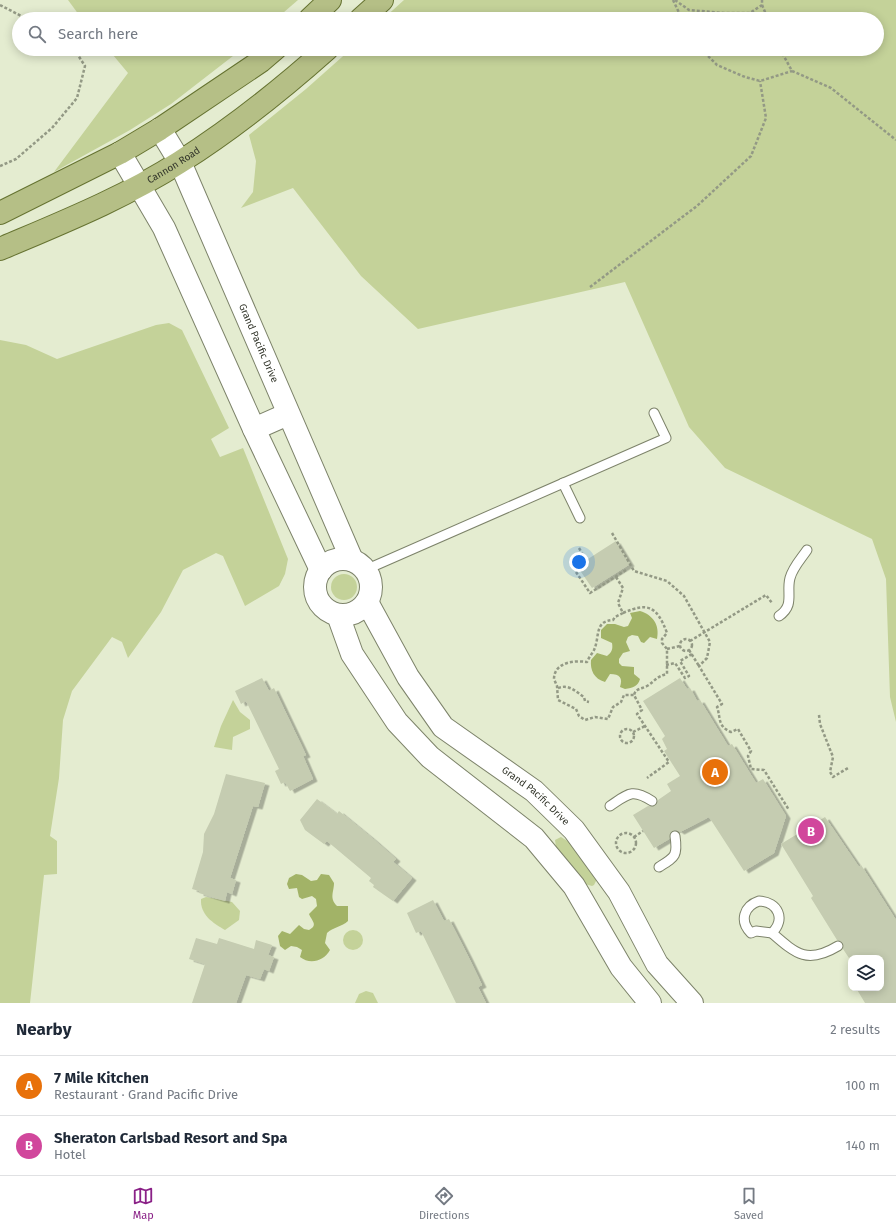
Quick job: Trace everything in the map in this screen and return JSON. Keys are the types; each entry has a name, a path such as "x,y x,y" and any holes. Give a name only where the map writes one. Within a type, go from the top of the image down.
{"main road":[{"path":"317,12 330,0"},
{"path":"369,12 382,0"},
{"path":"0,213 120,153 160,129 267,56"},
{"name":"Cannon Road","path":"0,249 78,217 180,162 285,87 319,56"}],"street":[{"name":"Grand Pacific Drive","path":"160,129 180,162 288,414 358,565"},
{"path":"120,153 164,228 254,429 321,570"},
{"path":"254,429 288,414"},
{"path":"335,560 358,565 371,586 367,602 354,613 338,615 324,608 316,596 315,583 321,570 335,560"},
{"name":"Grand Pacific Drive","path":"367,602 408,677 443,727 534,791 574,830 619,892 658,964 692,1003"},
{"path":"338,615 352,654 401,726 430,757 530,836 574,886 621,967 650,1003"},
{"path":"401,726 427,705"},
{"path":"530,836 556,812"}],"lane":[{"path":"358,565 563,483 666,438 654,413"},
{"path":"563,483 580,518"},
{"path":"779,616 784,612 790,602 789,579 807,550"},
{"path":"610,806 628,795 640,793 652,801"},
{"path":"659,867 673,859 677,850 675,836"},
{"path":"772,933 801,955 813,956 825,953 838,946"}],"path":[{"path":"674,0 689,10 712,12"},
{"path":"674,0 679,12"},
{"path":"762,0 762,5 765,12"},
{"path":"0,5 14,12"},
{"path":"752,12 762,5"},
{"path":"0,166 16,159 52,128 77,98 85,66 79,56"},
{"path":"708,56 717,65 745,77 760,81 792,71"},
{"path":"784,56 792,71 831,88 896,140"},
{"path":"590,287 697,206 751,156 766,118 760,81"},
{"path":"612,533 634,571 658,577 676,588 684,596 706,632 710,642 710,650 707,658 700,666"},
{"path":"579,548 586,560"},
{"path":"576,572 590,593 626,570"},
{"path":"616,577 623,588 618,603 623,613"},
{"path":"680,646 683,639 690,641 766,595 772,603"},
{"path":"638,606 652,610 658,615 667,633 662,639 662,643 666,648 667,674 659,676 645,687 637,689 634,695 624,695 621,702 613,707 608,719 595,717 585,720 579,716 576,709 558,700 558,688 554,679 556,670 570,662 587,662 595,647 599,627 603,622 613,620 615,617 638,606"},
{"path":"689,650 691,647 690,641"},
{"path":"666,648 680,646"},
{"path":"680,646 683,650 689,650"},
{"path":"689,650 722,704 717,707 721,725 724,729 731,732 738,729 751,751 748,756 751,769 764,770 789,810"},
{"path":"666,665 675,663 685,678 689,676 680,661 692,654"},
{"path":"558,688 568,686 583,696 586,702 589,702"},
{"path":"634,695 642,710 637,714 669,762 647,778"},
{"path":"820,715 820,724 834,757 830,772 833,777 848,768"},
{"path":"633,732 634,736 631,742 624,742 621,739 621,734 625,730 630,730 633,732 645,726"},
{"path":"634,837 644,831"},
{"path":"628,833 634,837 635,846 631,851 622,852 617,848 616,842 619,836 628,833"}],"shaded area":[{"path":"68,0 298,0 284,12 77,12"},
{"path":"404,0 896,0 896,722 890,697 886,579 872,539 725,468 689,427 625,282 418,329 361,276 293,188 241,208 253,192 256,161 249,135 306,89 343,56 884,56 884,12 391,12"},
{"path":"114,56 233,56 171,104 130,130 54,172 128,73"},
{"path":"169,323 182,330 229,428 211,439 220,457 243,448 288,559 285,574 279,586 245,606 223,556 216,553 183,570 161,612 128,658 122,642 112,637 72,691 63,720 59,778 50,836 57,841 57,874 44,875 30,1003 0,1003 0,340 26,345 57,359 156,325"},
{"path":"344,574 353,578 357,587 353,596 344,600 335,596 331,587 335,578"},
{"path":"640,611 649,615 654,621 658,634 657,639 650,637 644,643 641,642 638,636 632,635 628,637 626,642 630,651 623,653 619,659 619,663 622,666 634,667 634,674 640,679 638,683 635,686 625,689 620,687 620,677 610,674 605,682 601,681 594,674 591,667 591,660 597,653 607,656 611,652 612,643 601,638 601,630 607,624 615,624 624,627 628,626 632,618 630,613"},
{"path":"233,700 240,712 250,720 250,729 233,737 232,750 214,747 221,726"},
{"path":"561,837 569,842 597,879 594,885 592,886 585,884 556,847 555,840"},
{"path":"296,874 302,875 311,881 317,880 321,874 329,875 334,883 332,895 333,900 337,906 348,906 348,921 327,933 325,943 330,950 324,957 316,961 308,961 300,957 302,950 297,947 291,946 285,950 280,946 278,936 282,931 290,934 299,925 304,929 309,930 314,926 314,922 309,914 317,906 316,899 312,896 302,899 299,897 297,888 289,889 287,884 289,878"},
{"path":"206,897 232,902 240,911 239,920 225,930 216,924 208,918 201,905 201,899"},
{"path":"353,930 360,933 363,940 360,947 353,950 346,947 343,940 346,933"},
{"path":"366,991 373,993 378,1003 355,1003 359,994"}],"building":[{"path":"616,541 630,564 592,588 577,566"},
{"path":"262,678 269,691 274,688 306,755 303,756 313,779 290,791 285,782 281,784 275,771 279,769 246,701 241,704 235,691"},
{"path":"680,678 687,689 690,688 697,701 700,700 728,746 732,744 756,783 763,779 786,816 774,853 744,871 709,817 680,832 677,830 672,831 669,839 654,848 633,815 648,806 655,806 658,800 671,791 667,784 680,776 664,751 667,749 662,739 665,736 643,701"},
{"path":"226,774 265,783 258,807 253,806 230,878 236,880 232,894 227,892 225,901 199,893 199,891 192,889 203,852 204,834 214,814"},
{"path":"317,799 337,814 339,811 372,838 396,859 393,862 412,878 393,901 373,887 374,885 369,881 371,878 327,841 324,844 305,830 300,820"},
{"path":"825,817 859,867 861,865 896,920 896,1003 865,1003 858,991 884,991 884,955 848,955 848,956 843,949 843,943 837,940 811,898 813,896 781,844"},
{"path":"433,900 444,921 449,919 482,985 478,987 486,1003 456,1003 421,931 416,933 407,913"},
{"path":"196,938 217,944 219,938 254,949 256,940 272,945 268,955 274,957 269,971 264,969 260,979 246,975 236,1003 192,1003 205,964 189,959"}],"place":[{"name":"7 Mile Kitchen","path":"715,772"},
{"name":"Sheraton Carlsbad Resort and Spa","path":"811,831"}]}
